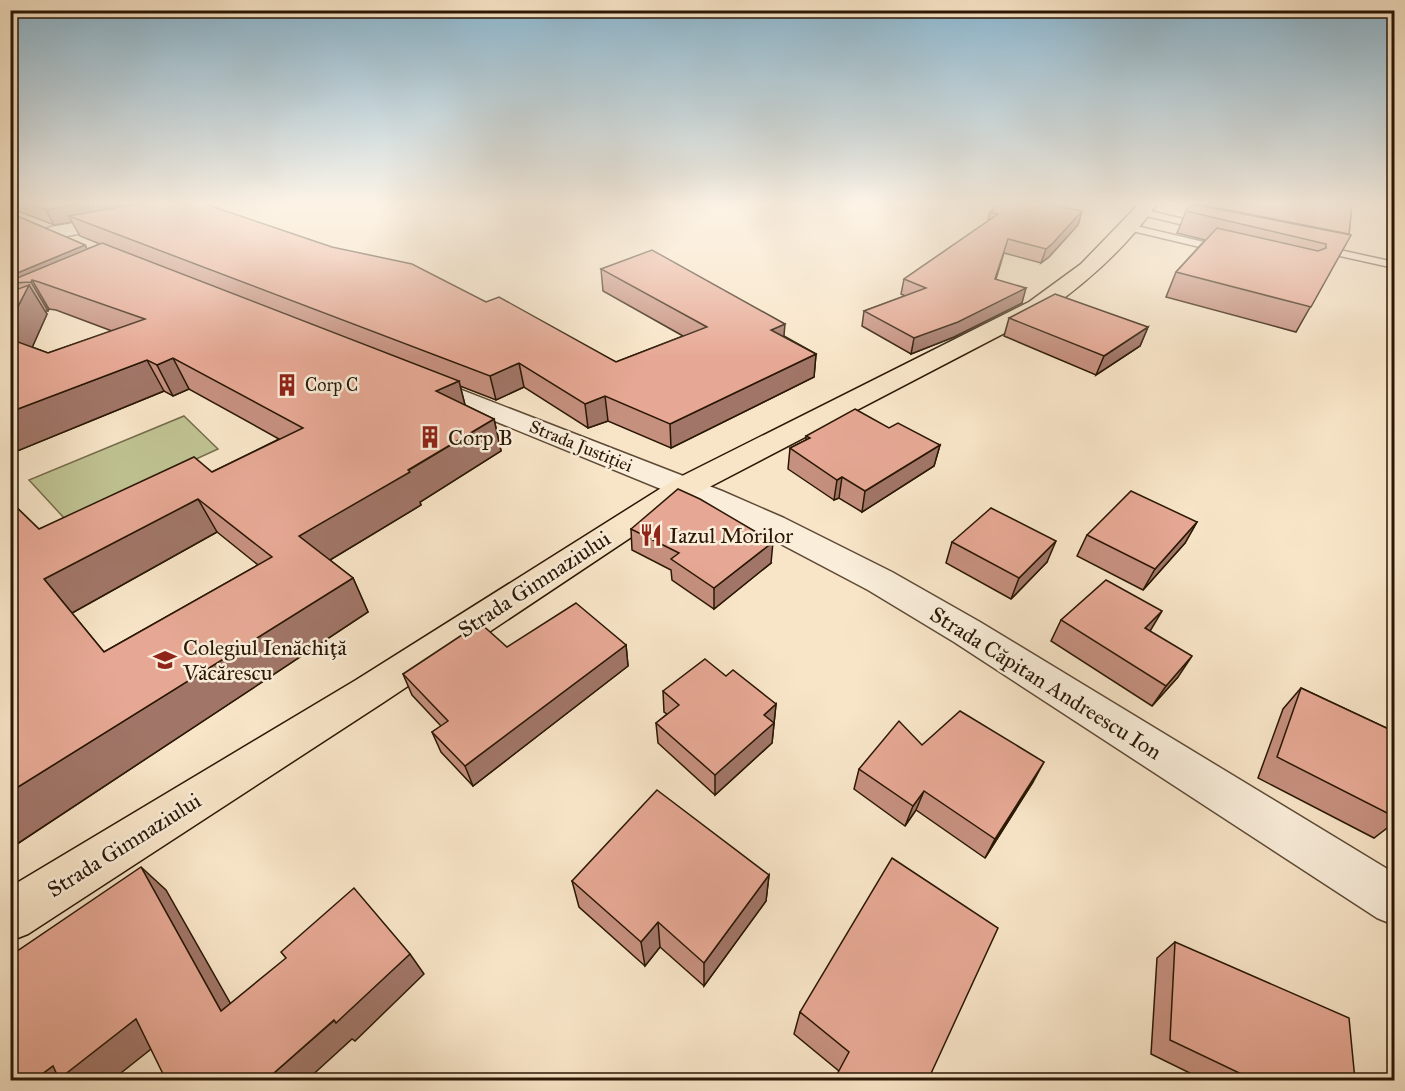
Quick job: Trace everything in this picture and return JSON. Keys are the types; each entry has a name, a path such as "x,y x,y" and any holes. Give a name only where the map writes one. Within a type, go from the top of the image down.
{"main road":[{"name":"Strada Gimnaziului","path":"10,916 370,691 685,487 1038,308 1073,283 1104,255"}],"street":[{"name":"Strada Justiției","path":"403,375 685,487"},
{"name":"Strada Căpitan Andreescu Ion","path":"685,487 772,526 841,561 967,632 1395,901"}],"lane":[{"path":"1349,255 1395,265"}],"green space":[{"path":"184,416 218,449 65,519 29,480"}],"building":[{"path":"10,255 61,255 10,276"},
{"path":"73,255 133,255 459,381 436,391 494,419 408,470 410,472 299,536 353,578 10,792 10,501 39,529 194,457 212,472 303,428 173,358 157,365 147,360 10,412 10,339 48,353 145,319 32,280 31,282 10,283 10,281","holes":["198,499 272,557 104,652 44,579"]},
{"path":"171,255 369,255 412,264 486,302 499,297 616,362 707,327 601,269 639,255 661,255 785,324 771,330 816,354 670,424 605,396 585,404 519,363 490,376"},
{"path":"939,255 1003,255 995,279 1026,288 958,322 914,338 864,311 926,288 904,279"},
{"path":"1192,255 1340,255 1311,307 1176,272"},
{"path":"29,285 10,322 10,292"},
{"path":"1055,294 1148,327 1104,356 1009,318"},
{"path":"855,409 889,428 898,423 940,445 865,491 842,477 837,480 790,448 810,438 806,436"},
{"path":"678,489 700,499 773,542 714,588 671,559 679,553 631,529"},
{"path":"1131,491 1197,522 1155,569 1087,535"},
{"path":"991,508 1056,541 1019,578 952,542"},
{"path":"1106,580 1162,611 1145,628 1192,656 1166,686 1061,620"},
{"path":"576,603 626,645 465,766 432,732 448,721 403,674 480,623 507,647"},
{"path":"705,659 726,676 733,670 776,704 764,715 774,723 715,775 656,723 679,705 663,691"},
{"path":"1301,688 1395,732 1395,817 1277,757"},
{"path":"960,711 1044,762 995,839 924,791 913,806 859,769 899,721 922,745"},
{"path":"657,790 769,875 704,963 658,922 641,942 572,881"},
{"path":"892,858 998,928 928,1080 834,1080 849,1052 800,1012"},
{"path":"141,867 221,1011 286,958 281,952 354,888 410,954 336,1023 334,1020 266,1080 166,1080 136,1019 59,1079 53,1066 34,1080 10,1080 10,956"},
{"path":"1175,942 1349,1018 1355,1080 1254,1080 1170,1040"}],"place":[{"name":"Corp C","path":"287,385"},
{"name":"Corp B","path":"430,437"},
{"name":"Iazul Morilor","path":"651,535"},
{"name":"Colegiul Ienăchiță Văcărescu","path":"165,660"}]}
